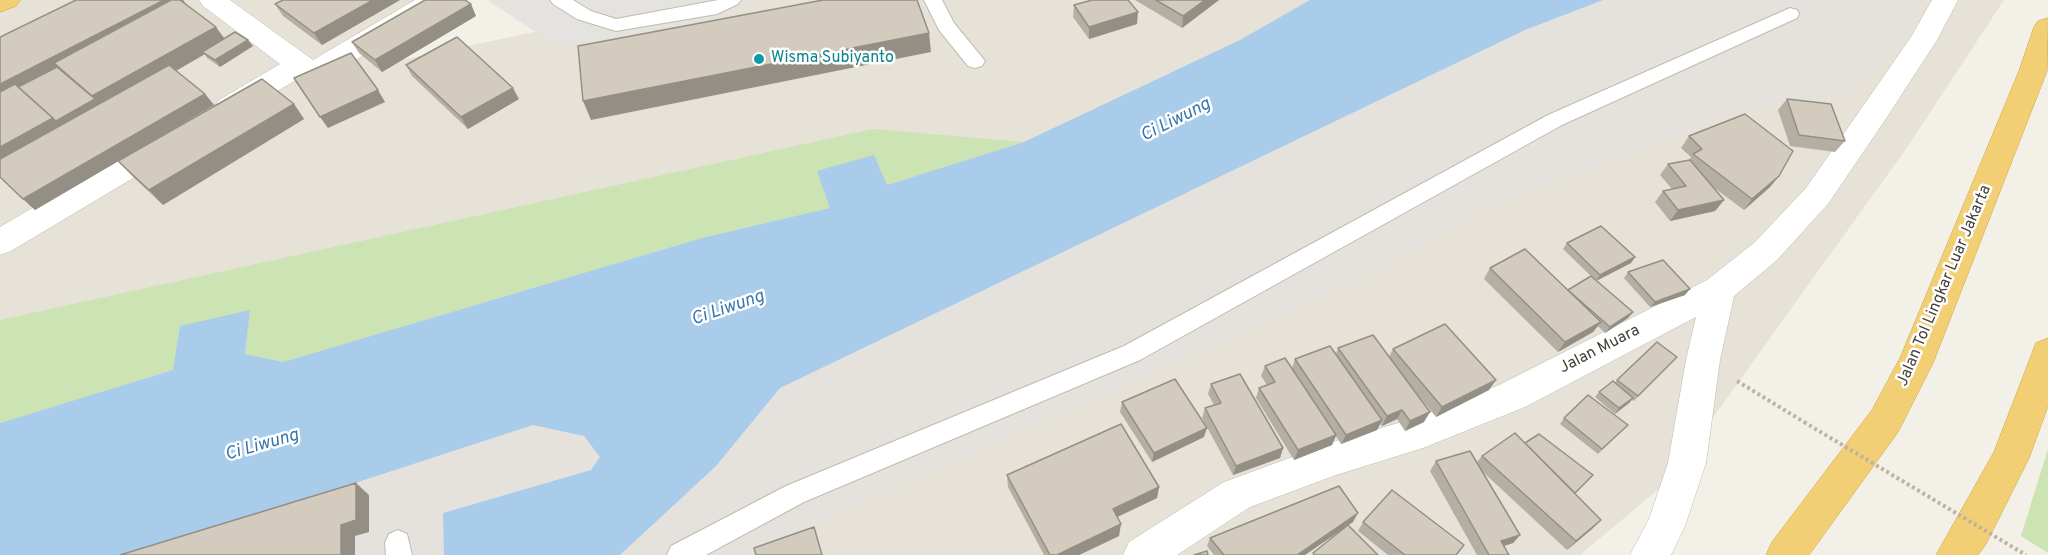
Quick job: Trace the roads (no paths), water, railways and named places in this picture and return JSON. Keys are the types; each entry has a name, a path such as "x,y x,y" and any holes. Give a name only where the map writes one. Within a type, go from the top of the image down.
{"highway":[{"path":"0,3 7,0"},
{"name":"Jalan Tol Lingkar Luar Jakarta","path":"1786,555 1885,421 1916,363 2033,72 2048,27"},
{"path":"1956,555 1972,531 2010,458 2041,378 2048,353"}],"street":[{"path":"212,0 310,70 321,68 435,0"},
{"name":"Jalan Muara","path":"1143,555 1237,494 1336,458 1423,432 1512,396 1719,289 1766,251 1817,196 1893,86 1946,0"},
{"path":"0,242 300,65"},
{"path":"1650,555 1666,526 1684,473 1703,360 1719,289"}],"lane":[{"path":"559,0 584,15 616,25 717,8 732,0"},
{"path":"933,0 946,26 975,62"},
{"path":"680,555 795,494 1132,353 1555,120 1790,14"}],"water":[{"name":"Ci Liwung","path":"1310,0 1603,0 1525,30 780,388 716,466 620,555 444,555 443,513 591,470 600,457 584,436 533,425 134,555 0,555 0,423 173,370 180,326 250,310 245,354 283,362 702,238 830,208 817,171 874,155 887,185 1024,142 1240,40"}],"place":[{"name":"Wisma Subiyanto","path":"759,59"}]}
